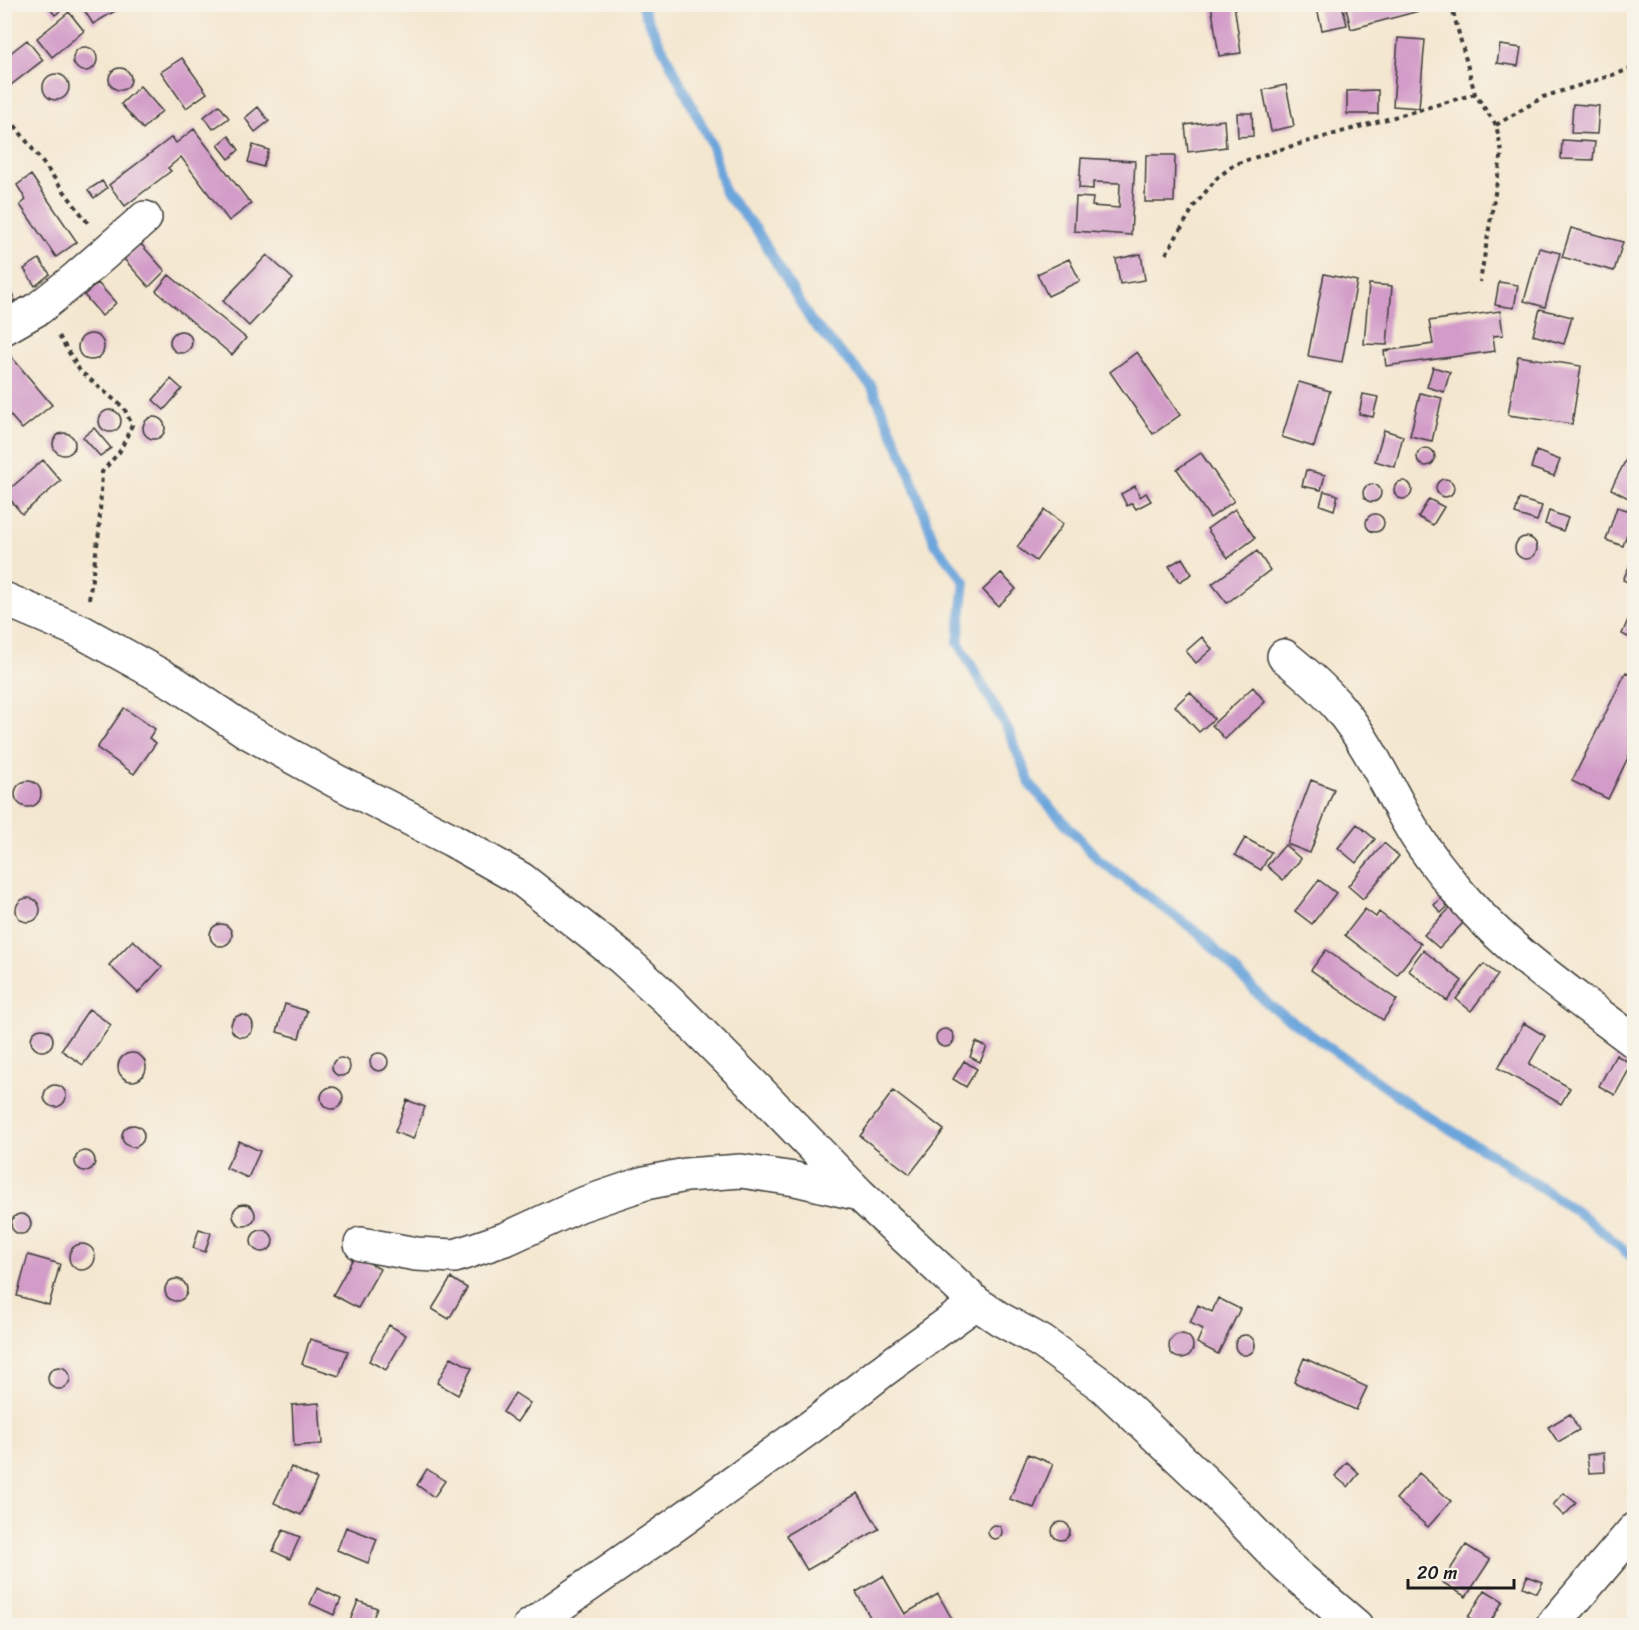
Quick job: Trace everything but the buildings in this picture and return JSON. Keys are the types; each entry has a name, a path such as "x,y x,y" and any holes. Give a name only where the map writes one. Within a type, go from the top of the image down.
{"street":[{"path":"4,328 39,308 145,218"},
{"path":"4,599 82,632 176,684 246,731 521,879 622,958 668,1000 858,1194 976,1303 1042,1342 1103,1386 1206,1483 1287,1567 1356,1626"},
{"path":"1284,656 1324,691 1340,709 1361,738 1409,824 1445,876 1487,926 1536,968 1635,1041"},
{"path":"361,1244 416,1254 455,1256 508,1238 580,1205 645,1184 686,1175 741,1171 795,1179 858,1194"},
{"path":"530,1626 816,1423 976,1303"},
{"path":"1552,1626 1635,1530"}],"path":[{"path":"1451,4 1475,94 1496,125 1502,152 1480,282"},
{"path":"1496,125 1543,97 1635,68"},
{"path":"1167,254 1195,206 1217,178 1235,164 1475,94"},
{"path":"4,111 109,249"},
{"path":"39,308 80,371 124,408 132,425 120,451 102,472 99,532 82,632"}],"waterway":[{"path":"643,4 645,14 711,143 725,193 756,229 811,321 871,385 905,461 935,544 965,582 958,642 1009,732 1031,786 1099,860 1201,935 1269,1005 1418,1110 1499,1159 1590,1221 1634,1259"}]}
